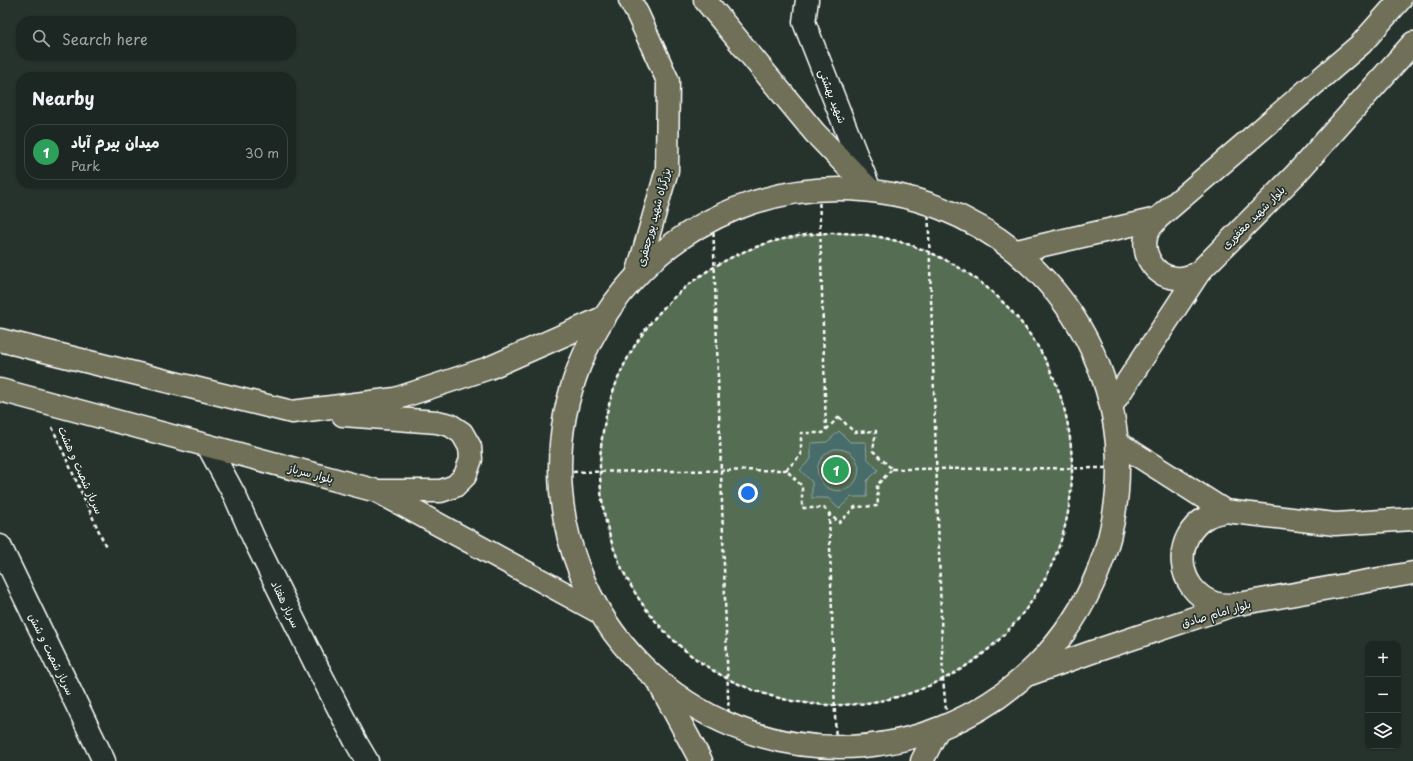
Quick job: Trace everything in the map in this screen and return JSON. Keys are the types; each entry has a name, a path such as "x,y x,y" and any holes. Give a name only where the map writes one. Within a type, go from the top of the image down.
{"main road":[{"name":"بزرگراه شهید پورجعفری","path":"630,0 668,81 667,170 637,275"},
{"path":"704,0 815,133 870,190"},
{"path":"1200,271 1189,277 1176,278 1163,275 1153,267 1147,255 1145,242 1149,230 1158,219 1361,44 1400,0"},
{"name":"بلوار شهید مغفوری","path":"1112,405 1200,271 1295,175 1413,42"},
{"path":"844,188 870,190 928,202 959,215 989,231 1017,251 1047,280 1072,312 1093,348 1112,405 1118,443 1119,468 1115,515 1103,560 1084,603 1058,642 1025,676 1001,696 975,712 942,727 905,739 871,746 836,748 799,745 764,737 729,725 704,713 681,699 659,682 626,650 599,612 578,570 564,522 559,472 562,431 570,391 585,353 605,317 637,275 673,244 713,219 747,204 782,194 819,189 844,188"},
{"path":"1017,251 1158,219"},
{"path":"292,412 395,399 489,368 605,317"},
{"path":"0,340 292,412 437,422 450,425 462,433 470,446 471,458 465,476 455,486 441,491 378,491"},
{"name":"بلوار سرباز","path":"0,390 378,491 599,612"},
{"path":"1118,443 1225,511"},
{"path":"1233,605 1215,603 1199,595 1187,580 1182,563 1184,544 1193,528 1207,517 1225,511 1335,524 1413,519"},
{"name":"بلوار امام صادق","path":"1025,676 1233,605 1413,573"},
{"path":"659,682 701,761"},
{"path":"922,761 942,727"}],"street":[{"name":"شهید بهشتی","path":"807,0 804,22 870,190"},
{"name":"سرباز هفتاد","path":"208,446 235,496 254,539 315,663 367,761"},
{"name":"سرباز شصت و شش","path":"0,546 104,761"}],"path":[{"path":"819,189 826,430"},
{"path":"928,202 943,679 942,727"},
{"path":"713,219 729,725"},
{"path":"847,233 874,236 897,241 930,252 960,268 980,281 1003,302 1028,331 1052,371 1060,392 1070,437 1072,468 1069,507 1064,530 1048,573 1037,593 1023,612 992,646 973,661 943,679 912,693 866,704 835,706 797,703 774,698 728,681 704,666 674,643 648,614 630,589 614,554 605,524 600,498 600,445 606,410 623,366 647,326 679,292 715,266 738,254 759,246 781,239 820,234 847,233"},
{"name":"سرباز شصت و هشت","path":"40,401 106,546"},
{"path":"559,472 786,470 801,455 801,433 823,433 839,417 854,432 876,431 873,451 892,469 1119,468"},
{"path":"786,470 802,486 802,508 824,508 839,523 855,507 878,506 877,485 892,469"},
{"path":"829,513 836,748"}],"green space":[{"path":"836,233 882,237 927,251 947,260 967,272 986,286 1003,302 1019,319 1033,338 1045,358 1054,378 1068,423 1072,469 1068,515 1054,560 1045,580 1033,600 1019,619 1003,636 986,652 967,666 947,678 927,687 882,701 836,705 790,701 745,687 725,678 705,666 686,652 669,636 653,619 639,600 627,580 618,560 604,515 600,469 604,423 618,378 627,358 639,338 653,319 669,302 686,286 705,272 725,260 745,251 790,237"}],"water":[{"path":"839,431 850,442 866,442 867,458 878,470 867,481 867,497 851,497 839,509 828,498 812,498 812,482 800,470 811,459 811,443 827,442","holes":["834,449 846,450 858,463 859,471 856,480 851,486 843,490 829,489 823,484 818,476 817,471 819,462 829,451"]}],"place":[{"name":"میدان بیرم آباد","path":"836,470"}]}
